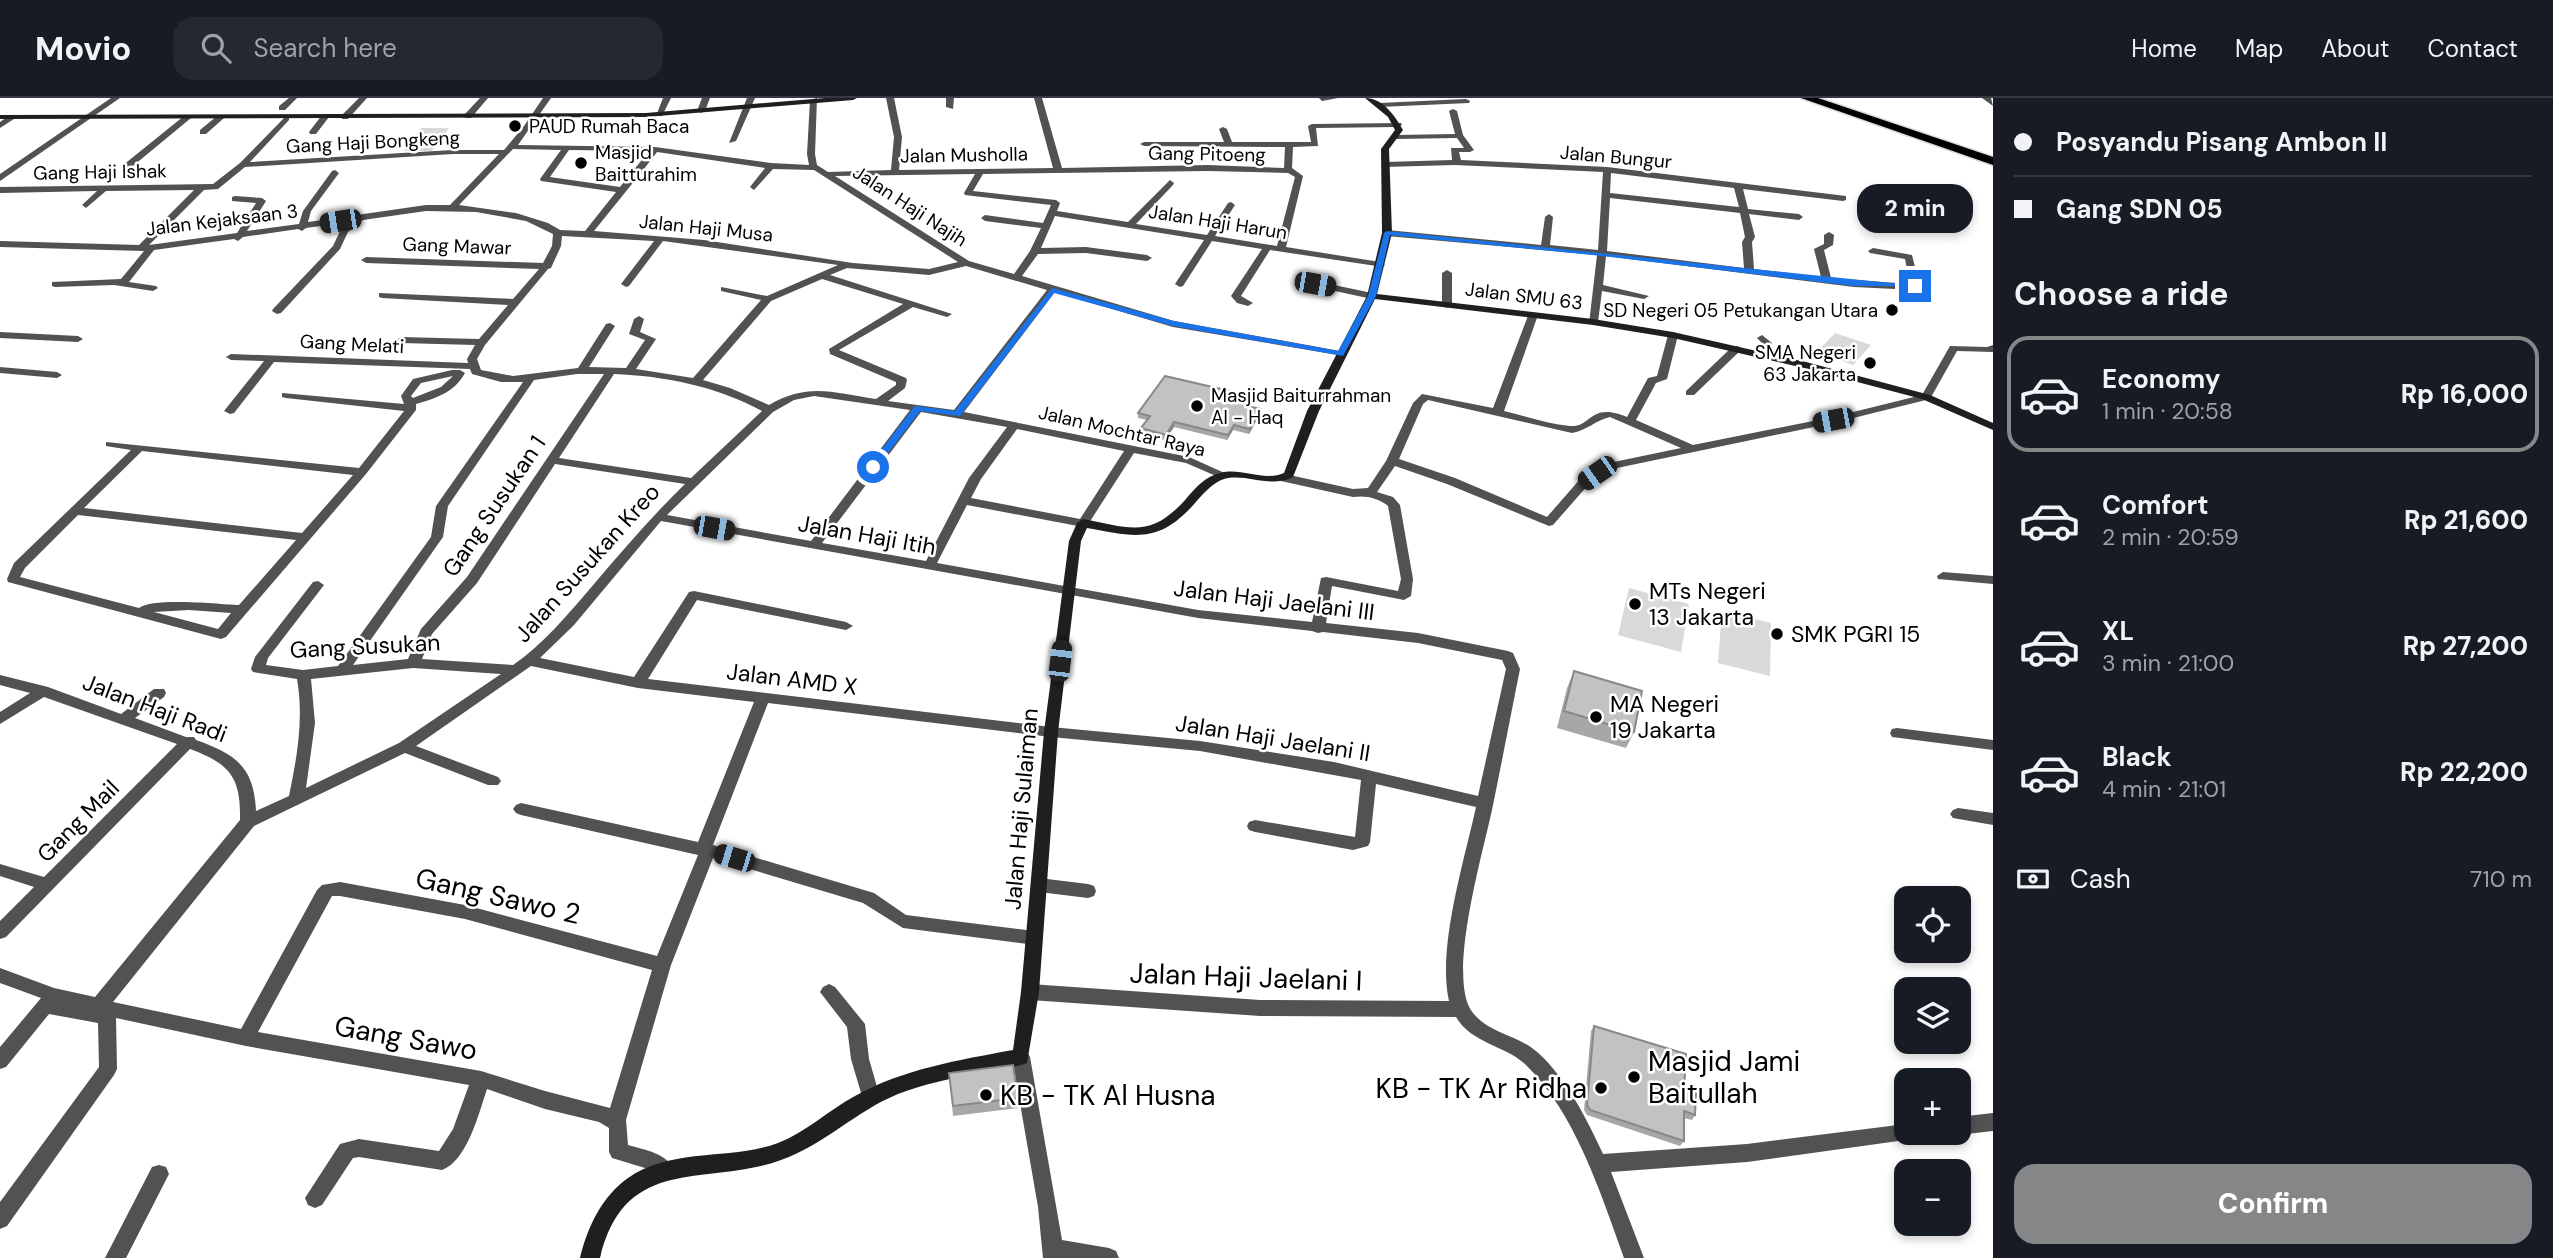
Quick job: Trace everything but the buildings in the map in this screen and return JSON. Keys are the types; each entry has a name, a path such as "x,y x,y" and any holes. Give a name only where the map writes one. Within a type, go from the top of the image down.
{"highway":[{"path":"1807,98 1993,161"},
{"path":"1844,98 1993,148"}],"street":[{"path":"0,178 116,98"},
{"path":"282,108 293,98"},
{"path":"345,117 363,98"},
{"path":"468,116 484,98"},
{"path":"453,207 538,116 547,98"},
{"path":"659,114 667,98"},
{"path":"701,111 706,98"},
{"path":"732,141 751,98"},
{"path":"0,117 286,118 659,114 853,98"},
{"path":"890,98 898,137 895,172"},
{"name":"Jalan Musholla","path":"1038,98 1058,170"},
{"path":"1322,99 1334,98"},
{"path":"1369,98 1379,105 1398,133"},
{"path":"1986,98 1993,104"},
{"path":"814,100 811,154 816,168"},
{"path":"1379,105 1466,101"},
{"path":"1453,111 1459,135 1471,150 1454,150 1457,162"},
{"path":"0,126 13,117"},
{"path":"313,131 325,117"},
{"path":"125,167 187,118"},
{"path":"204,132 220,118"},
{"path":"118,284 126,281 146,248 200,189 222,183 243,165 286,118"},
{"name":"Gang Pitoeng","path":"1095,170 1289,169 1289,145 1315,144 1312,126 1398,133"},
{"path":"1223,129 1228,143"},
{"path":"1318,629 1326,581 1404,596 1407,579 1394,505 1389,500 1368,493 1353,493 1285,478 1340,354 1372,296 1387,233 1385,145 1398,133 1459,135"},
{"path":"1144,144 1289,145"},
{"path":"567,147 544,179 620,190"},
{"name":"Gang Haji Bongkeng","path":"243,165 567,147 655,149 771,166 816,168"},
{"path":"588,233 655,149"},
{"name":"Jalan Bungur","path":"1386,165 1457,162 1607,170 1843,198"},
{"path":"754,187 771,166"},
{"name":"Jalan Haji Najih","path":"816,168 829,174 933,245 966,263 1184,326 1340,354"},
{"path":"1281,250 1299,176 1289,169"},
{"name":"Jalan Musholla","path":"829,174 1095,170"},
{"path":"1593,322 1602,253 1607,170"},
{"path":"637,171 674,173 689,178"},
{"path":"961,204 981,171"},
{"path":"302,228 304,215 335,173"},
{"path":"86,205 110,181"},
{"path":"1129,226 1170,183"},
{"path":"1738,185 1750,236 1747,242 1749,271"},
{"name":"Gang Haji Ishak","path":"0,190 200,189"},
{"path":"968,194 1056,203 1035,251 1015,279"},
{"path":"1606,195 1799,217"},
{"path":"235,199 262,201 238,238"},
{"path":"1180,284 1231,205"},
{"name":"Jalan Kejaksaan 3","path":"0,244 146,248 238,238 360,218 453,207 507,214 558,233"},
{"name":"Jalan Haji Harun","path":"1052,213 1380,265"},
{"path":"1545,248 1549,217"},
{"path":"277,311 337,247 344,232 360,218"},
{"path":"985,218 1046,226"},
{"path":"474,369 472,359 481,342 548,266 556,252 558,233"},
{"name":"Jalan Haji Musa","path":"558,233 588,233 773,251 849,264 929,272 966,263"},
{"path":"1387,233 1915,287 1909,258 1873,251"},
{"path":"1827,280 1818,249 1828,245 1829,235"},
{"path":"626,284 659,240"},
{"path":"1248,303 1236,296 1267,248"},
{"path":"1035,251 1086,250 1147,258"},
{"name":"Gang Mawar","path":"366,260 548,266"},
{"path":"696,381 768,299 849,264"},
{"path":"1447,273 1447,305"},
{"path":"825,276 947,314"},
{"path":"55,284 118,284 153,288"},
{"path":"1315,284 1372,296"},
{"path":"1598,287 1644,296"},
{"path":"724,289 768,299"},
{"path":"957,414 1052,290"},
{"path":"382,295 514,302"},
{"name":"Jalan SMU 63","path":"1372,296 1593,322 1673,335 1926,397 1993,428"},
{"path":"879,402 901,386 902,380 846,358 834,352 834,349 858,333 887,321 912,303"},
{"path":"1498,411 1534,315"},
{"path":"628,373 651,339 634,333 639,319"},
{"path":"581,371 610,326"},
{"path":"0,335 78,339"},
{"path":"1629,423 1652,380 1662,379 1673,335"},
{"path":"1761,355 1767,343 1762,338"},
{"path":"401,340 481,342"},
{"path":"1392,461 1451,481 1549,522 1584,481 1637,457 1833,420 1926,397 1954,348 1993,348"},
{"path":"1690,393 1736,349"},
{"name":"Gang Melati","path":"230,358 474,369"},
{"path":"230,411 272,358"},
{"path":"410,405 407,396 417,381 443,373 460,373 474,369 501,378 530,379 581,371 611,371 696,381 743,394 769,410"},
{"path":"0,370 57,375"},
{"name":"Gang Susukan 1","path":"413,663 426,632 472,580 611,371"},
{"path":"286,395 410,405 455,384 460,373"},
{"path":"341,672 437,537 442,506 530,379"},
{"name":"Jalan Mochtar Raya","path":"783,401 814,393 879,402 1132,447 1189,460 1223,475 1285,478"},
{"path":"1368,493 1392,461 1424,396 1572,430 1579,429 1603,414 1690,448"},
{"name":"Jalan Susukan Kreo","path":"99,1006 248,822 404,747 523,666 569,622 658,517 769,410 783,401"},
{"path":"140,447 19,566 13,579 134,609 219,634 227,630 362,472 410,405"},
{"path":"813,546 918,408"},
{"path":"929,568 962,500 1015,425"},
{"path":"110,444 362,472"},
{"path":"1083,523 1132,447"},
{"path":"550,460 693,482"},
{"path":"962,500 1083,523 1156,528 1164,525 1209,483 1223,475"},
{"path":"74,511 306,537"},
{"name":"Jalan Haji Itih","path":"658,517 929,568 1069,590"},
{"name":"Jalan Haji Sulaiman","path":"1052,1254 1047,1191 1025,1099 1021,1057 1035,938 1051,732 1075,541 1083,523"},
{"path":"1943,576 1993,580"},
{"name":"Gang Susukan","path":"318,586 262,657 258,668 303,675 413,663 523,666"},
{"name":"Jalan Haji Jaelani III","path":"1069,590 1198,614 1473,647 1503,654 1513,663 1486,804"},
{"path":"638,683 687,601 694,595 846,626"},
{"path":"134,609 189,606 243,610"},
{"name":"Jalan AMD X","path":"523,666 638,683 1051,732"},
{"path":"295,801 307,746 309,701 303,675"},
{"name":"Jalan Haji Radi","path":"0,680 43,691 189,741 219,754 237,766 246,783 248,822"},
{"path":"0,719 43,691"},
{"path":"124,719 159,693"},
{"path":"665,1171 650,1160 619,1152 619,1127 616,1120 662,965 764,698"},
{"name":"Jalan Haji Jaelani II","path":"1051,732 1200,746 1369,777 1486,804"},
{"path":"1897,733 1993,745"},
{"name":"Gang Mail","path":"0,932 189,741"},
{"path":"404,747 493,781"},
{"path":"1255,826 1353,844 1362,842 1369,777"},
{"path":"1486,804 1457,934 1455,971 1460,1009 1479,1030 1531,1058 1552,1085 1600,1164 1634,1258"},
{"path":"521,809 706,850 865,897 903,921 1035,938"},
{"path":"1958,814 1993,819"},
{"path":"0,870 47,884"},
{"path":"1039,885 1087,891"},
{"name":"Gang Sawo 2","path":"246,1038 323,895 332,889 465,912 662,965"},
{"path":"0,975 50,1001 107,1017 108,1069 0,1219"},
{"path":"829,992 856,1024 862,1069 872,1097"},
{"name":"Jalan Haji Jaelani I","path":"1030,992 1260,1007 1460,1009"},
{"path":"0,1061 50,1001"},
{"name":"Gang Sawo","path":"50,1001 99,1006 246,1038 481,1079 616,1120"},
{"path":"590,1258 600,1226 618,1202 637,1184 665,1171 748,1160 780,1151 872,1097 932,1073 1021,1057"},
{"path":"315,1198 347,1150 359,1148 442,1161 448,1157 481,1079"},
{"path":"1971,1125 1993,1122"},
{"path":"1600,1164 1747,1153 1894,1134"},
{"path":"115,1258 159,1174"},
{"path":"1052,1254 1109,1258"}],"shaded area":[{"path":"421,128 449,128 432,151 404,151"},
{"path":"1835,333 1871,345 1853,365 1817,352"},
{"path":"1629,588 1689,604 1681,652 1618,635"},
{"path":"1722,611 1771,623 1770,676 1718,663"}],"place":[{"name":"PAUD Rumah Baca","path":"515,126"},
{"name":"Masjid Baitturahim","path":"581,163"},
{"name":"SD Negeri 05 Petukangan Utara","path":"1892,310"},
{"name":"SMA Negeri 63 Jakarta","path":"1870,363"},
{"name":"Masjid Baiturrahman Al - Haq","path":"1197,406"},
{"name":"MTs Negeri 13 Jakarta","path":"1635,604"},
{"name":"SMK PGRI 15","path":"1777,634"},
{"name":"MA Negeri 19 Jakarta","path":"1596,717"},
{"name":"Masjid Jami Baitullah","path":"1634,1077"},
{"name":"KB - TK Ar Ridha","path":"1601,1088"},
{"name":"KB - TK Al Husna","path":"986,1095"}],"route":[{"path":"873,467 918,408 957,414 1029,325 1052,290 1173,324 1340,354 1372,296 1387,233 1602,253 1854,284 1915,286"}]}
